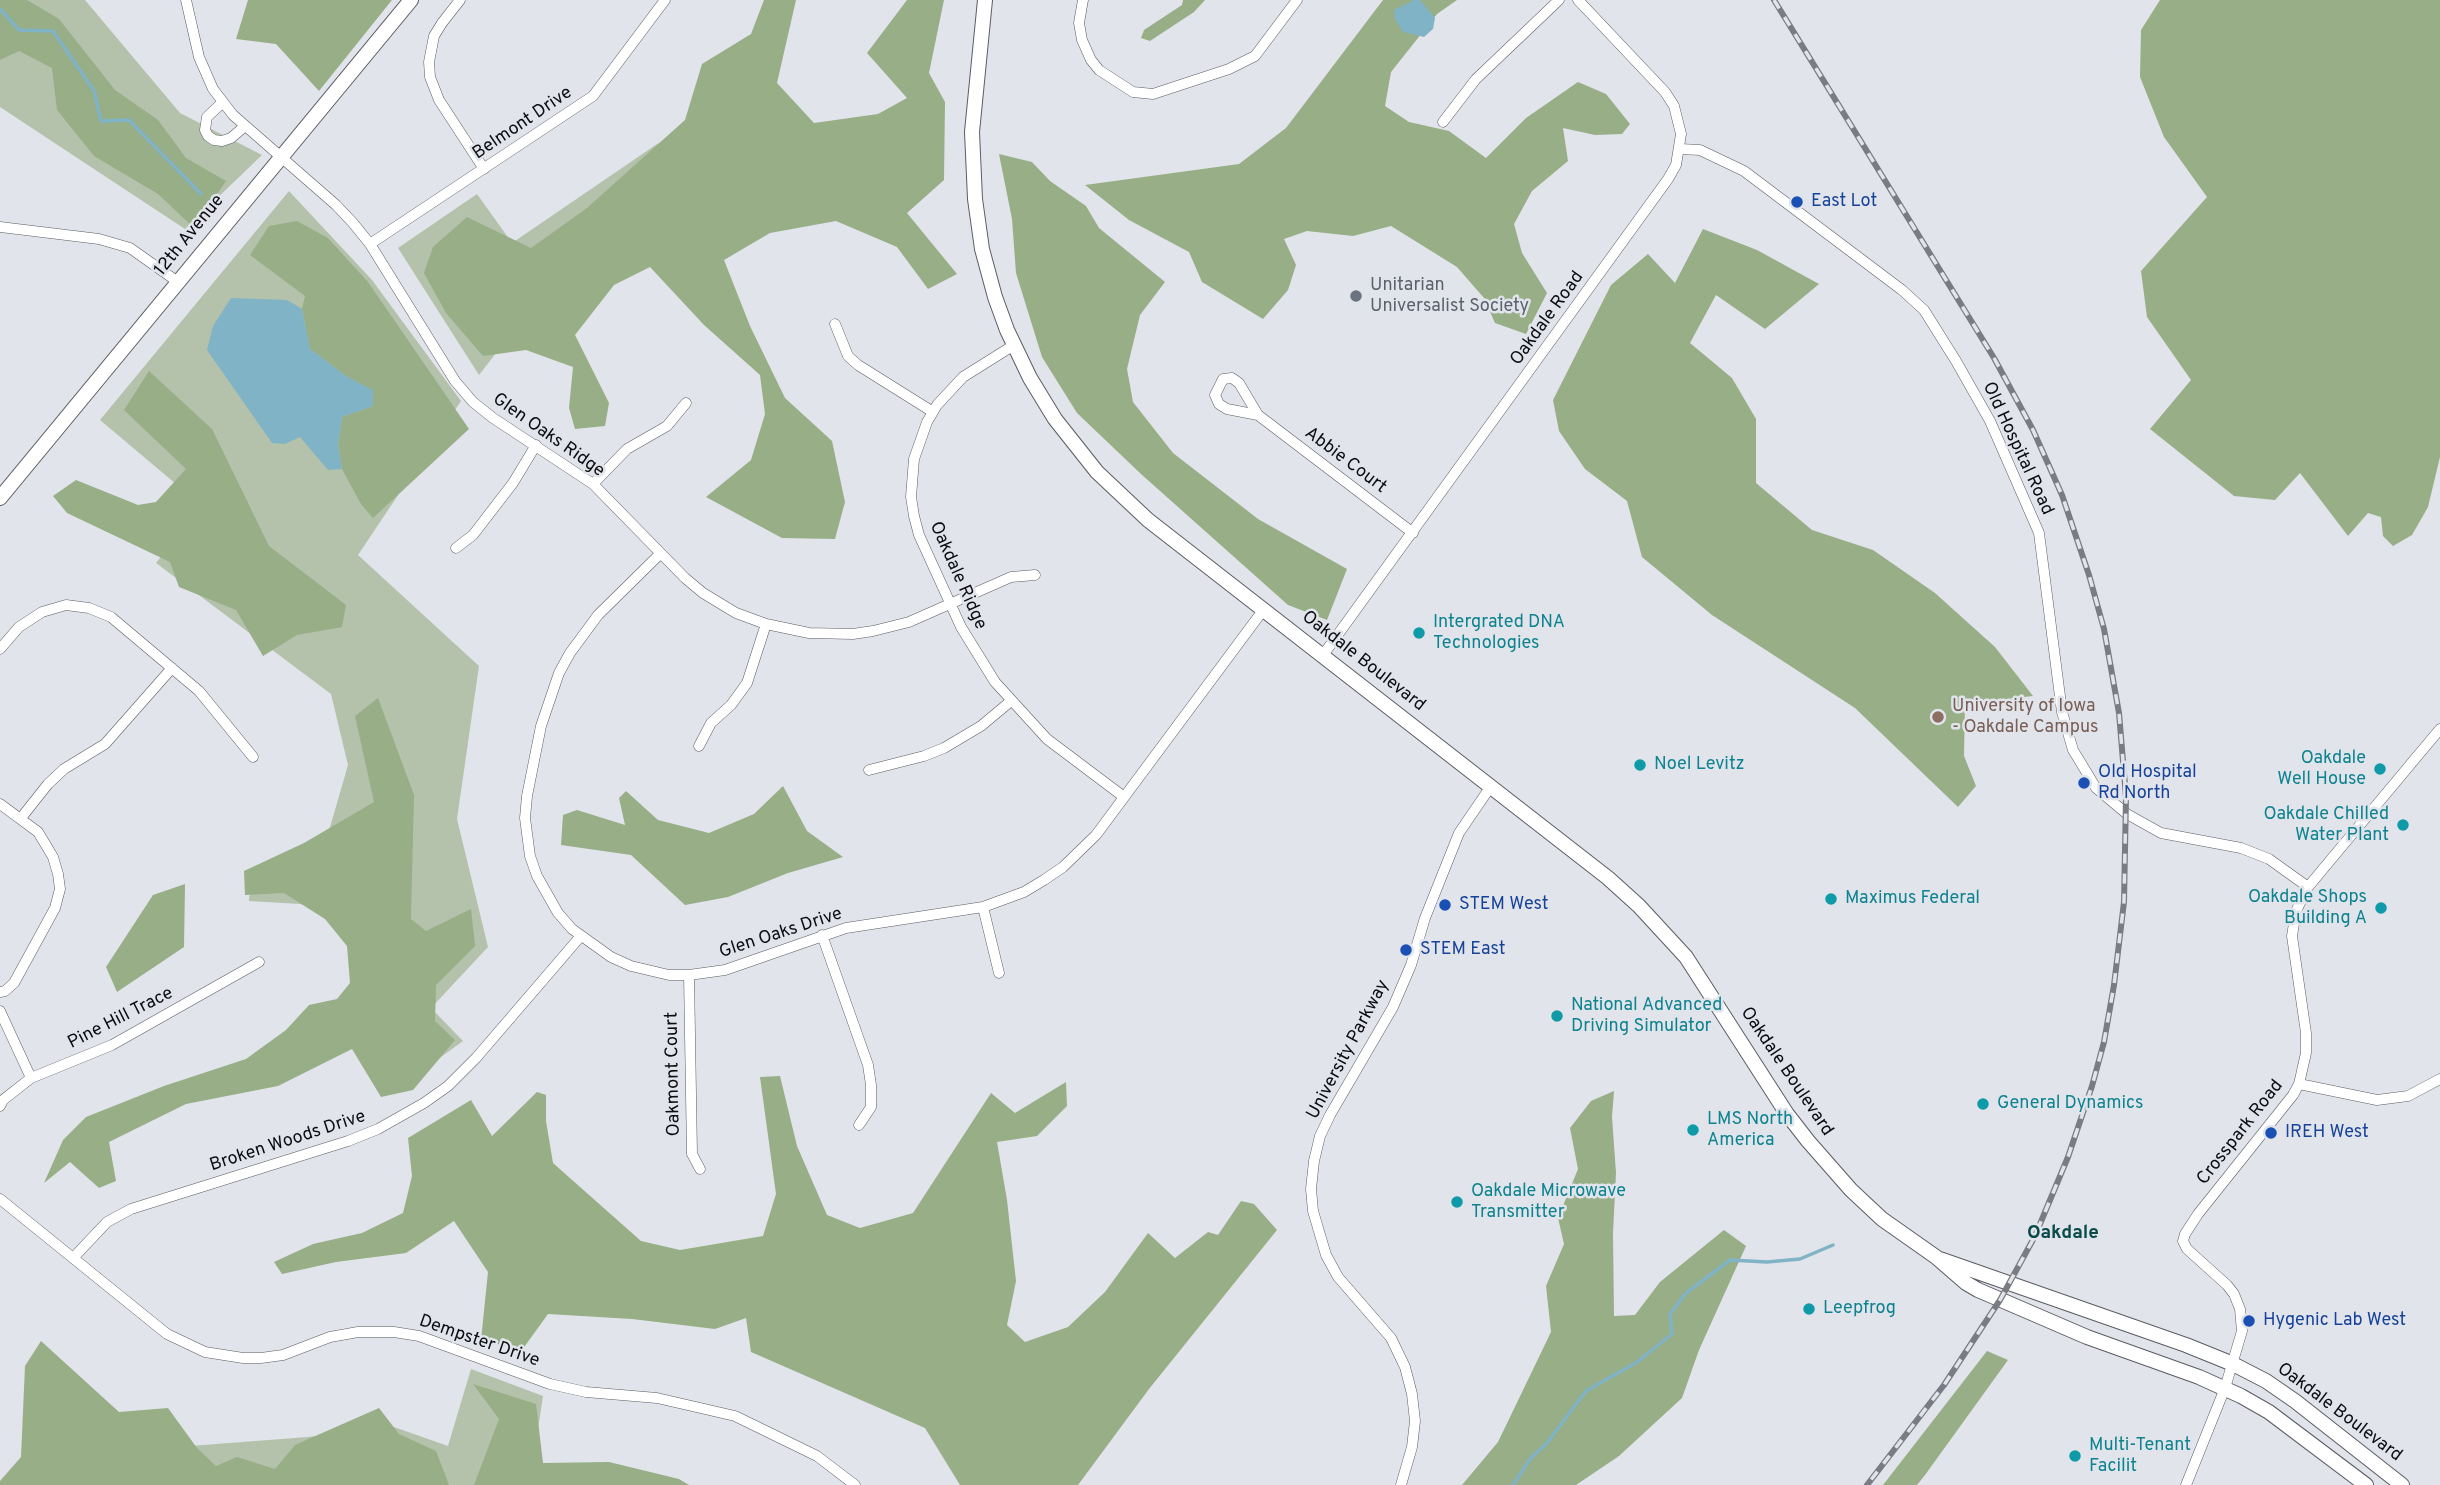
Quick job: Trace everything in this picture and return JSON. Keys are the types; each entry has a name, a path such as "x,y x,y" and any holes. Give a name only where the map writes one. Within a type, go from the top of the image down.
{"main road":[{"name":"12th Avenue","path":"0,498 411,0"},
{"name":"Oakdale Boulevard","path":"985,0 972,132 975,199 982,249 989,278 1014,345 1030,377 1050,410 1097,472 1148,520 1608,878 1686,957 1787,1114 1808,1142 1882,1219 1936,1257 1966,1283 2000,1300 2087,1337 2225,1388 2269,1412 2366,1485"},
{"name":"Oakdale Boulevard","path":"1936,1257 2233,1364 2288,1396 2402,1485"}],"street":[{"path":"186,0 203,68 223,102 245,126 231,138 214,140 205,130 207,117 223,102"},
{"path":"460,0 434,36 429,62 430,77 439,100 484,169"},
{"name":"Belmont Drive","path":"370,244 593,96 665,0"},
{"path":"1084,0 1079,23 1082,40 1091,60 1099,70 1133,92 1153,94 1229,69 1255,56 1297,0"},
{"path":"1443,121 1476,79 1559,0"},
{"name":"Oakdale Road","path":"1323,655 1668,179 1680,149 1679,121 1665,92 1578,0"},
{"name":"Glen Oaks Ridge","path":"245,126 336,205 370,244 455,382 473,402 593,484 685,578 736,613 766,624 809,634 853,634 893,627 1011,577 1035,575"},
{"name":"Old Hospital Road","path":"1680,149 1700,150 1744,172 1902,290 1931,320 1990,421 2039,533 2062,712 2073,750 2096,788 2127,814 2161,833 2241,848 2269,859 2308,887"},
{"path":"0,227 99,239 130,248 178,282"},
{"path":"835,324 849,356 858,365 933,412"},
{"name":"Oakdale Ridge","path":"1014,345 963,377 949,390 933,412 919,440 914,459 911,498 919,535 973,650 1011,701 1057,747 1124,797"},
{"name":"Abbie Court","path":"1258,415 1227,409 1219,404 1215,395 1223,379 1233,378 1240,383 1258,415 1413,533"},
{"path":"593,484 627,449 667,426 687,403"},
{"path":"456,548 473,535 513,484 536,445"},
{"name":"Glen Oaks Drive","path":"660,554 598,615 559,673 541,726 525,818 530,856 546,895 558,913 580,937 611,957 653,972 689,975 725,970 822,935 872,923 983,907 1024,892 1063,867 1096,835 1264,610"},
{"path":"0,649 19,627 42,612 66,605 89,608 111,617 199,691 253,757"},
{"path":"699,747 711,723 731,705 747,684 766,624"},
{"path":"21,818 64,769 105,744 172,668"},
{"path":"869,770 924,757 944,748 981,726 1011,701"},
{"name":"Crosspark Road","path":"2186,1485 2225,1388 2242,1331 2240,1308 2227,1285 2187,1249 2183,1241 2185,1234 2299,1084 2306,1053 2306,1033 2292,936 2296,911 2308,887 2440,729"},
{"name":"University Parkway","path":"1401,1485 1412,1447 1415,1421 1405,1367 1391,1338 1339,1277 1326,1255 1313,1211 1311,1189 1314,1161 1320,1136 1330,1115 1393,1007 1459,833 1491,786"},
{"path":"0,804 38,832 53,857 60,889 55,908 14,983 0,992"},
{"path":"983,907 999,973"},
{"path":"822,935 867,1065 871,1085 871,1107 859,1125"},
{"name":"Broken Woods Drive","path":"74,1257 107,1222 131,1209 348,1141 378,1129 424,1103 448,1086 476,1058 580,937"},
{"name":"Pine Hill Trace","path":"0,1106 3,1100 31,1078 112,1045 259,962"},
{"name":"Oakmont Court","path":"689,975 691,1154 700,1170"},
{"path":"0,1011 31,1078"},
{"path":"2299,1084 2377,1100 2408,1096 2440,1079"},
{"name":"Dempster Drive","path":"0,1199 167,1334 205,1352 261,1358 282,1355 330,1337 358,1332 394,1332 419,1336 550,1384 586,1392 657,1398 735,1416 817,1456 855,1485"}],"green space":[{"path":"0,0 85,0 180,113 262,155 185,229 0,107"},
{"path":"0,0 27,0 59,19 115,90 158,120 186,158 226,181 194,228 158,194 94,156 57,110 52,68 19,51 0,60"},
{"path":"248,0 392,0 319,91 276,44 236,39"},
{"path":"764,0 796,0 777,83 814,123 878,114 907,98 867,53 907,0 944,0 929,73 945,102 944,180 907,213 957,274 928,289 897,247 836,221 770,233 724,260 750,326 785,398 832,441 845,502 835,539 782,538 706,497 751,460 765,414 760,375 704,325 650,267 614,285 575,335 609,403 605,426 575,429 569,408 573,367 526,350 483,356 446,313 424,273 433,247 467,217 531,248 587,208 685,120 702,64 751,34"},
{"path":"1183,0 1205,0 1194,12 1150,41 1141,38 1144,30 1182,5"},
{"path":"1383,0 1457,0 1437,14 1391,72 1385,106 1409,122 1449,131 1486,158 1526,118 1578,82 1606,94 1630,124 1622,134 1595,135 1563,128 1568,161 1532,191 1514,224 1522,253 1547,293 1526,334 1495,323 1484,298 1457,267 1391,226 1353,236 1307,231 1284,239 1296,265 1288,290 1263,319 1202,282 1189,252 1129,220 1085,185 1239,164 1286,128"},
{"path":"2160,0 2440,0 2440,457 2428,507 2412,535 2393,546 2383,536 2381,517 2368,513 2348,536 2300,473 2275,500 2234,496 2150,429 2191,380 2147,317 2141,271 2207,197 2164,137 2140,77 2141,30"},
{"path":"660,142 479,375 398,248 477,194 512,243"},
{"path":"999,154 1032,162 1050,181 1086,206 1099,228 1165,282 1140,315 1127,369 1133,402 1173,453 1258,519 1347,569 1327,620 1288,605 1077,413 1042,357 1016,273 1012,219"},
{"path":"289,191 372,280 461,401 358,555 479,666 457,819 488,947 431,1008 463,1041 390,1094 363,965 333,906 249,901 251,875 324,848 348,765 331,694 156,563 202,506 100,420"},
{"path":"297,221 328,238 368,282 469,429 373,518 361,504 342,469 338,446 342,417 373,406 373,391 346,376 310,349 302,309 305,296 250,255 269,226"},
{"path":"1703,229 1757,250 1819,284 1765,329 1716,295 1690,343 1732,378 1756,419 1756,483 1812,530 1873,550 1935,593 1995,647 2033,696 1965,704 1964,756 1976,786 1958,807 1855,708 1712,615 1642,557 1627,501 1585,469 1559,431 1553,400 1611,285 1648,254 1675,283"},
{"path":"149,371 212,429 269,546 346,605 342,627 297,635 263,656 236,610 179,587 170,562 67,513 53,496 76,480 138,505 156,502 186,469 124,410"},
{"path":"378,698 414,795 411,919 426,931 471,909 475,946 436,985 435,1021 455,1040 413,1090 381,1097 352,1049 278,1086 186,1104 109,1142 116,1181 99,1188 70,1162 44,1183 63,1140 86,1117 164,1086 246,1059 286,1030 309,1005 337,999 350,983 347,946 325,919 284,893 245,895 244,871 304,843 374,802 355,716"},
{"path":"783,786 807,831 843,857 788,873 728,897 685,905 631,855 561,845 563,815 577,810 625,825 619,798 626,791 658,820 709,833 754,814"},
{"path":"185,884 184,947 117,992 106,967 153,895"},
{"path":"780,1076 797,1146 827,1215 860,1228 913,1213 991,1093 1015,1113 1066,1082 1067,1106 1037,1136 997,1142 1016,1281 1007,1325 1025,1342 1068,1327 1105,1292 1148,1233 1175,1258 1208,1232 1218,1235 1241,1201 1254,1204 1277,1230 1149,1389 1078,1485 960,1485 925,1428 751,1352 746,1318 715,1329 632,1319 548,1314 522,1350 481,1340 488,1272 454,1221 406,1253 336,1262 282,1274 274,1262 313,1244 362,1233 403,1213 412,1176 408,1138 471,1100 492,1136 537,1092 546,1095 546,1121 553,1163 641,1241 680,1250 763,1236 776,1194 760,1077"},
{"path":"1614,1091 1614,1316 1635,1315 1660,1282 1724,1230 1746,1246 1699,1350 1682,1398 1619,1456 1576,1485 1462,1485 1498,1442 1551,1332 1546,1286 1564,1244 1558,1218 1578,1169 1570,1128 1591,1101"},
{"path":"41,1341 119,1412 168,1408 197,1448 216,1466 237,1457 275,1469 295,1445 379,1408 399,1434 436,1451 449,1485 0,1485 0,1481 21,1457 25,1366"},
{"path":"1987,1351 2008,1360 1925,1475 1917,1485 1883,1485"},
{"path":"471,1369 543,1396 532,1468 535,1485 224,1485 177,1447 308,1437 391,1426 448,1446"},
{"path":"473,1384 536,1404 543,1463 609,1462 679,1479 689,1485 474,1485 499,1419"}],"water":[{"path":"1414,0 1420,0 1435,18 1433,29 1424,37 1403,32 1395,19 1394,10"},
{"path":"231,298 287,300 302,309 310,349 346,376 373,390 373,406 342,417 338,446 342,469 328,470 300,437 285,444 272,443 207,350 213,326"}],"waterway":[{"path":"0,9 19,30 53,31 94,91 101,121 129,120 201,194"},
{"path":"1513,1485 1531,1458 1547,1443 1586,1391 1637,1362 1672,1334 1670,1314 1686,1293 1730,1260 1767,1262 1800,1259 1833,1245"}],"railway":[{"path":"1774,0 1994,358 2033,430 2062,495 2104,629 2119,713 2126,797 2124,902 2114,985 2104,1042 2068,1157 2035,1236 2000,1300 1944,1385 1867,1485"}],"place":[{"name":"East Lot","path":"1797,202"},
{"name":"Unitarian Universalist Society","path":"1356,296"},
{"name":"Intergrated DNA Technologies","path":"1419,633"},
{"name":"University of Iowa - Oakdale Campus","path":"1938,717"},
{"name":"Noel Levitz","path":"1640,765"},
{"name":"Oakdale Well House","path":"2380,769"},
{"name":"Old Hospital Rd North","path":"2084,783"},
{"name":"Oakdale Chilled Water Plant","path":"2403,825"},
{"name":"Maximus Federal","path":"1831,899"},
{"name":"STEM West","path":"1445,905"},
{"name":"Oakdale Shops Building A","path":"2381,908"},
{"name":"STEM East","path":"1406,950"},
{"name":"National Advanced Driving Simulator","path":"1557,1016"},
{"name":"General Dynamics","path":"1983,1104"},
{"name":"LMS North America","path":"1693,1130"},
{"name":"IREH West","path":"2271,1133"},
{"name":"Oakdale Microwave Transmitter","path":"1457,1202"},
{"name":"Leepfrog","path":"1809,1309"},
{"name":"Hygenic Lab West","path":"2249,1321"},
{"name":"Multi-Tenant Facilit","path":"2075,1456"}],"district":[{"name":"Oakdale","path":"2063,1234"}]}
